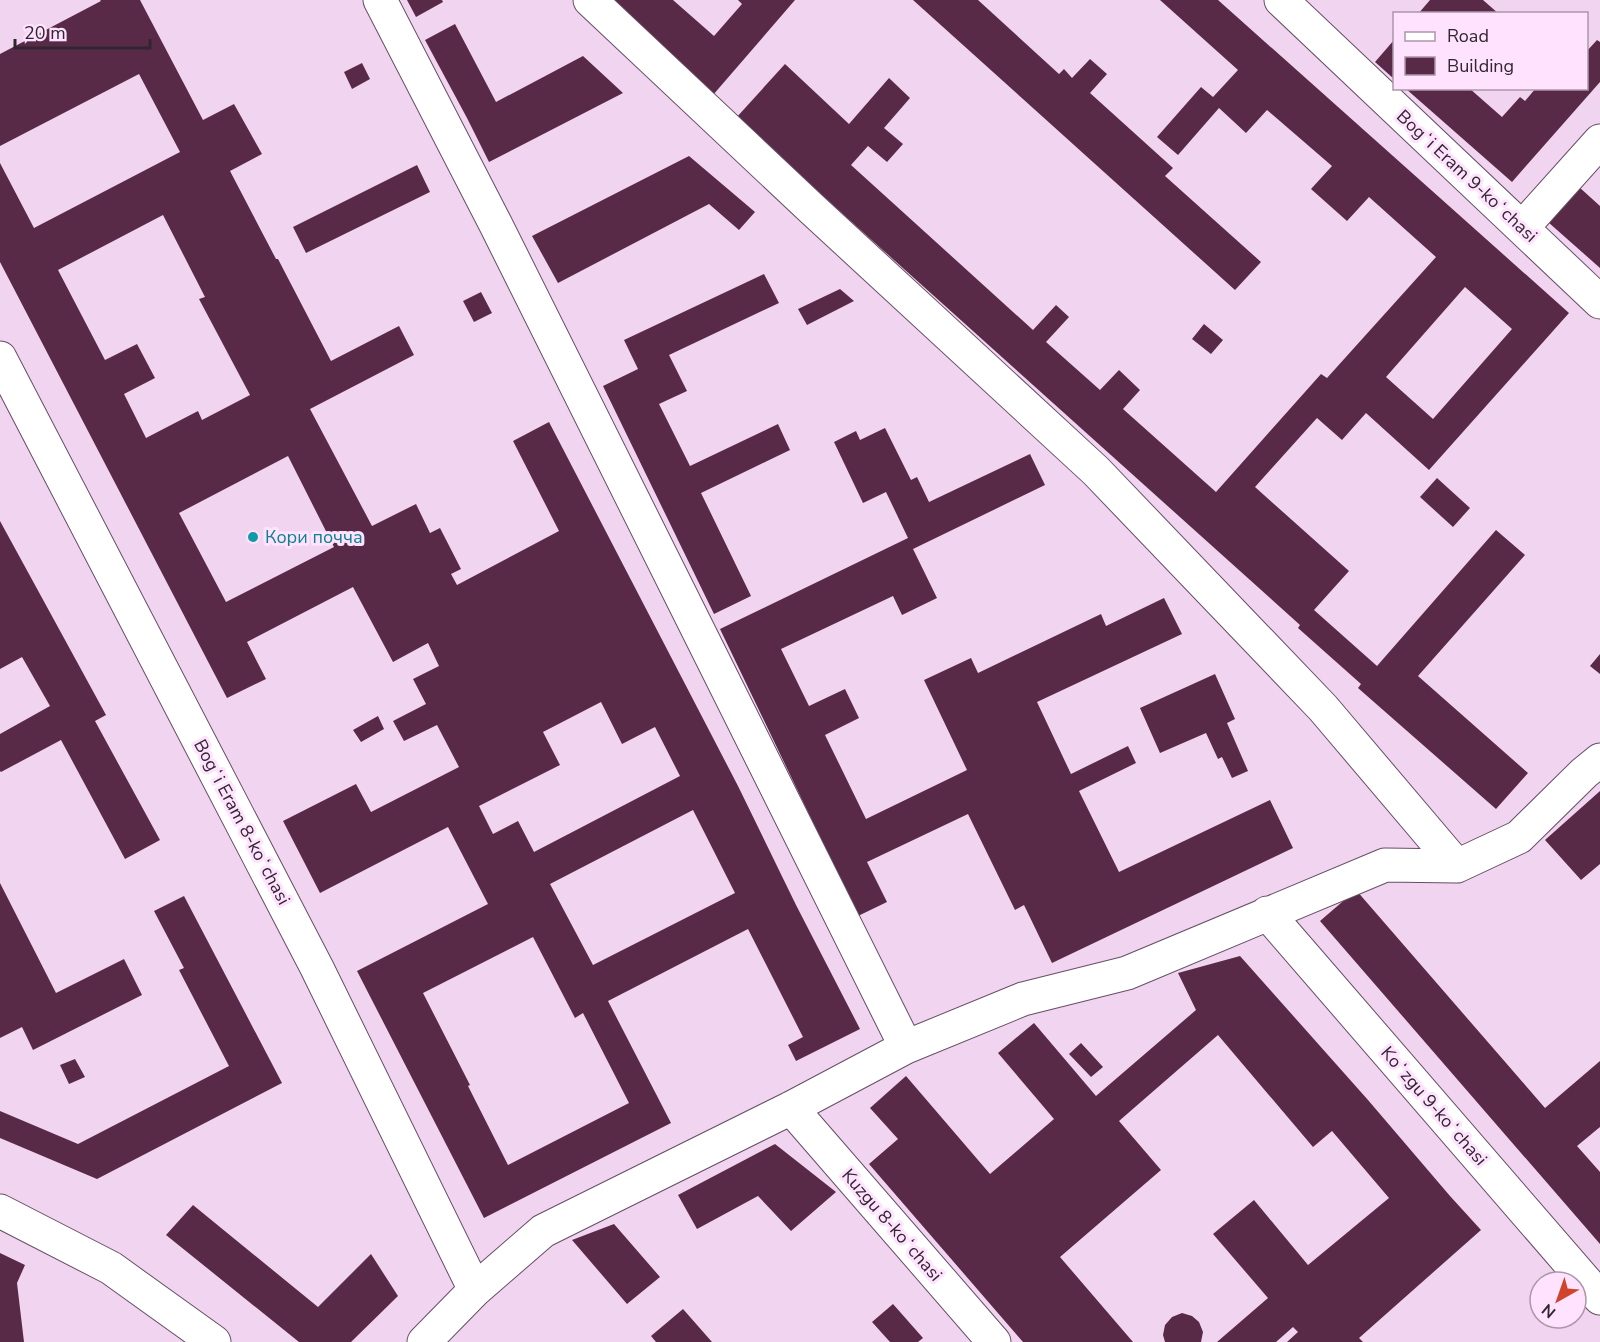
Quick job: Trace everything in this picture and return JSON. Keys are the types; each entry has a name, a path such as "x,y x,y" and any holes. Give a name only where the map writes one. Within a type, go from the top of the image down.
{"street":[{"path":"380,0 506,246 906,1047"},
{"path":"590,0 1096,471 1323,708 1457,866"},
{"name":"Bogʻi Eram 9-koʻchasi","path":"1281,0 1600,302"},
{"path":"1522,228 1600,141"},
{"name":"Bogʻi Eram 8-koʻchasi","path":"0,358 317,968 475,1290"},
{"path":"424,1342 475,1290 543,1231 791,1108 906,1047 1023,999 1127,973 1385,865 1457,866 1519,837 1600,760"},
{"name":"Koʻzgu 9-koʻchasi","path":"1267,914 1600,1298"},
{"name":"Kuzgu 8-koʻchasi","path":"791,1108 994,1342"},
{"path":"0,1211 111,1268 214,1342"}],"building":[{"path":"140,0 203,120 234,104 262,154 230,171 331,361 399,326 414,355 310,409 372,526 416,504 430,533 440,528 461,569 451,574 457,585 559,531 513,441 549,422 738,786 860,1029 796,1061 788,1045 803,1037 748,929 608,1001 671,1123 484,1218 357,971 488,904 448,827 320,893 283,821 356,784 371,812 459,767 437,725 404,741 393,721 426,704 413,679 439,666 428,643 393,662 353,587 247,642 266,679 227,698 0,262 0,163 34,228 180,152 139,74 0,146 0,54 101,1","holes":["163,215 205,297 199,299 250,395 202,420 198,411 146,438 124,394 155,378 137,344 105,360 58,270","288,456 334,547 226,602 179,513","601,702 622,744 655,727 680,776 534,852 518,821 493,834 479,806 560,765 543,732","693,810 735,893 593,965 550,884","533,937 575,1018 583,1013 629,1103 508,1165 468,1086 470,1085 423,993"]},
{"path":"407,0 442,0 443,2 416,17"},
{"path":"604,0 673,0 714,36 742,4 738,0 795,0 713,95"},
{"path":"913,0 978,0 1059,74 1064,69 1072,78 1090,59 1107,74 1090,93 1173,168 1165,176 1261,262 1235,290"},
{"path":"1160,0 1218,0 1569,313 1429,470 1366,413 1342,440 1317,418 1255,487 1349,571 1314,610 1377,666 1496,530 1525,555 1418,676 1528,773 1496,809 1358,688 1361,684 1298,628 1300,625 736,118 785,64 849,124 889,78 910,98 884,128 903,144 887,162 868,146 851,165 1033,330 1056,305 1069,317 1046,342 1100,390 1119,370 1140,390 1123,409 1216,492 1321,374 1327,378 1436,257 1369,197 1347,221 1311,189 1332,166 1267,110 1246,133 1219,108 1178,155 1157,137 1201,87 1213,97 1238,70","holes":["1465,287 1512,329 1433,419 1386,377"]},
{"path":"1430,0 1483,0 1497,12 1420,12"},
{"path":"455,24 496,102 583,56 623,93 489,162 425,40"},
{"path":"1597,40 1600,42 1600,82 1512,182 1407,90 1471,90 1502,117 1520,97 1525,101 1534,90 1588,90 1588,50"},
{"path":"1393,41 1393,78 1375,62"},
{"path":"362,63 370,79 352,89 344,72"},
{"path":"689,156 755,212 739,230 709,204 558,283 532,236"},
{"path":"417,165 430,192 306,253 293,227"},
{"path":"1579,187 1600,206 1600,268 1548,222"},
{"path":"764,274 779,303 669,355 687,391 659,404 690,466 778,424 790,450 701,493 751,596 714,614 603,386 638,369 624,340"},
{"path":"840,289 854,301 807,325 798,309"},
{"path":"481,292 492,313 474,322 463,301"},
{"path":"1204,324 1223,340 1211,354 1192,339"},
{"path":"885,428 911,480 917,477 929,502 1030,454 1045,485 913,549 937,598 902,615 893,596 781,649 809,706 845,689 859,718 825,735 866,819 967,770 924,680 971,658 978,673 1101,614 1106,626 1164,598 1182,634 1037,702 1071,774 1128,746 1136,763 1079,791 1119,872 1270,800 1293,848 1052,963 1024,905 1015,910 968,814 867,862 887,902 858,916 720,629 908,538 886,492 863,503 834,442 856,431 860,440"},
{"path":"1437,478 1470,508 1453,527 1420,497"},
{"path":"0,521 106,715 95,721 160,840 125,859 61,740 0,771 0,734 50,706 22,657 0,669"},
{"path":"1600,654 1600,674 1590,666"},
{"path":"1215,674 1235,719 1227,723 1248,771 1232,778 1222,757 1218,759 1206,733 1160,753 1140,708"},
{"path":"378,716 384,729 361,742 353,730"},
{"path":"1600,791 1600,864 1581,880 1545,840"},
{"path":"0,883 56,993 124,959 142,995 33,1050 22,1027 0,1038"},
{"path":"1356,890 1545,1108 1600,1061 1600,1127 1577,1146 1600,1172 1600,1244 1320,921"},
{"path":"184,896 282,1083 97,1179 0,1138 0,1111 78,1144 229,1066 179,970 184,968 154,911"},
{"path":"1240,956 1481,1230 1359,1338 1363,1342 1287,1342 1298,1332 1293,1327 1276,1342 1217,1342 1268,1298 1213,1234 1254,1200 1308,1265 1389,1198 1332,1131 1313,1147 1218,1035 1119,1121 1161,1170 1060,1257 1133,1342 1023,1342 869,1164 898,1139 870,1108 906,1076 990,1174 1054,1119 998,1053 1034,1023 1096,1096 1196,1010 1178,973"},
{"path":"1081,1043 1103,1067 1091,1077 1069,1054"},
{"path":"75,1059 85,1077 69,1084 60,1065"},
{"path":"775,1144 836,1192 791,1231 758,1196 697,1229 678,1195"},
{"path":"193,1205 318,1307 371,1254 398,1296 351,1342 299,1342 166,1235"},
{"path":"614,1224 660,1277 627,1304 572,1240"},
{"path":"0,1253 25,1265 17,1283 24,1342 0,1342"},
{"path":"893,1304 923,1338 918,1342 890,1342 872,1322"},
{"path":"683,1309 712,1342 656,1342 651,1336"},
{"path":"1182,1313 1192,1316 1199,1322 1203,1332 1201,1342 1165,1342 1163,1335 1165,1325 1172,1317"}],"place":[{"name":"Кори почча","path":"253,537"}]}
